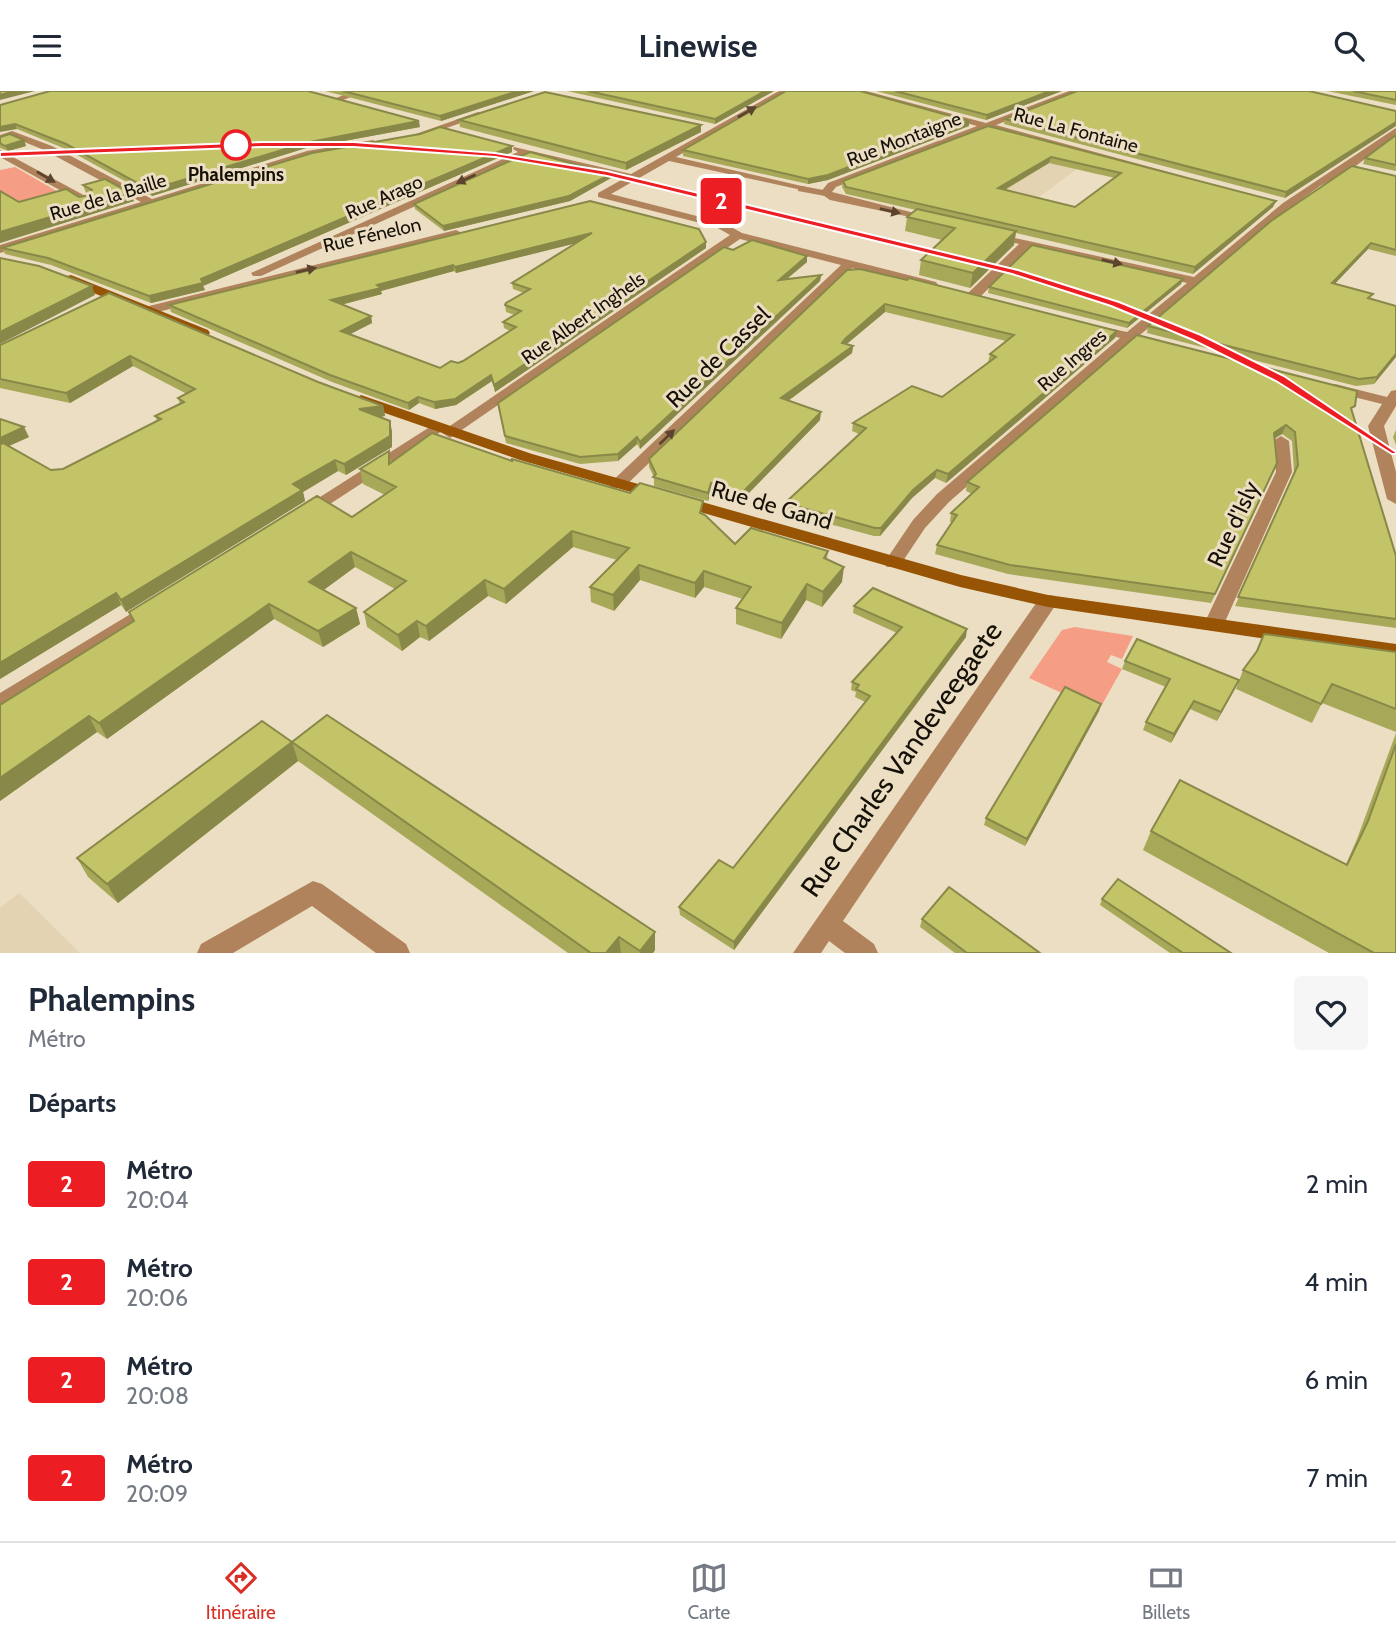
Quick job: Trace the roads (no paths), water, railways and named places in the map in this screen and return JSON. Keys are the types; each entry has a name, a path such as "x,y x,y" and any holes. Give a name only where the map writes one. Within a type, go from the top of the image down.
{"main road":[{"path":"58,274 112,294 213,338"},
{"name":"Rue de Gand","path":"345,394 443,430 617,484 893,563 1048,601 1396,651"}],"street":[{"path":"361,107 330,98 363,91"},
{"path":"587,202 785,91"},
{"name":"Rue La Fontaine","path":"856,91 1192,179"},
{"name":"Rue Montaigne","path":"825,193 832,185 1077,91"},
{"path":"408,137 495,110"},
{"path":"414,121 465,135"},
{"path":"703,127 716,130"},
{"name":"Rue Ingres","path":"893,563 919,524 943,498 1196,281 1280,203 1355,167 1396,131"},
{"path":"0,138 12,134 48,148 150,202"},
{"name":"Rue de la Baille","path":"4,257 106,211 150,202 311,153 385,142"},
{"path":"503,145 633,177"},
{"name":"Rue Arago","path":"216,292 528,151"},
{"path":"1,154 87,201"},
{"path":"668,158 825,193 834,198 949,225"},
{"path":"601,195 720,225 738,235 967,294 1027,243"},
{"name":"Rue Fénelon","path":"150,310 472,230"},
{"path":"975,231 1196,281"},
{"name":"Rue Albert Inghels","path":"284,525 443,430 738,235"},
{"name":"Rue de Cassel","path":"617,484 849,264"},
{"path":"96,303 112,294"},
{"path":"1080,324 1174,348"},
{"path":"1322,385 1393,398 1376,426 1396,499"},
{"name":"Rue d'Isly","path":"1214,624 1284,472 1281,441"},
{"path":"0,703 166,599"},
{"name":"Rue Charles Vandeveegaete","path":"806,953 1048,601"},
{"path":"211,953 313,892 397,953"},
{"path":"826,923 865,953"}],"metro line":[{"name":"2","path":"0,155 263,144 354,145 495,155 607,173 1015,272 1115,304 1197,337 1280,379 1364,429 1396,452"}],"place":[{"name":"Phalempins","path":"236,145"}]}
